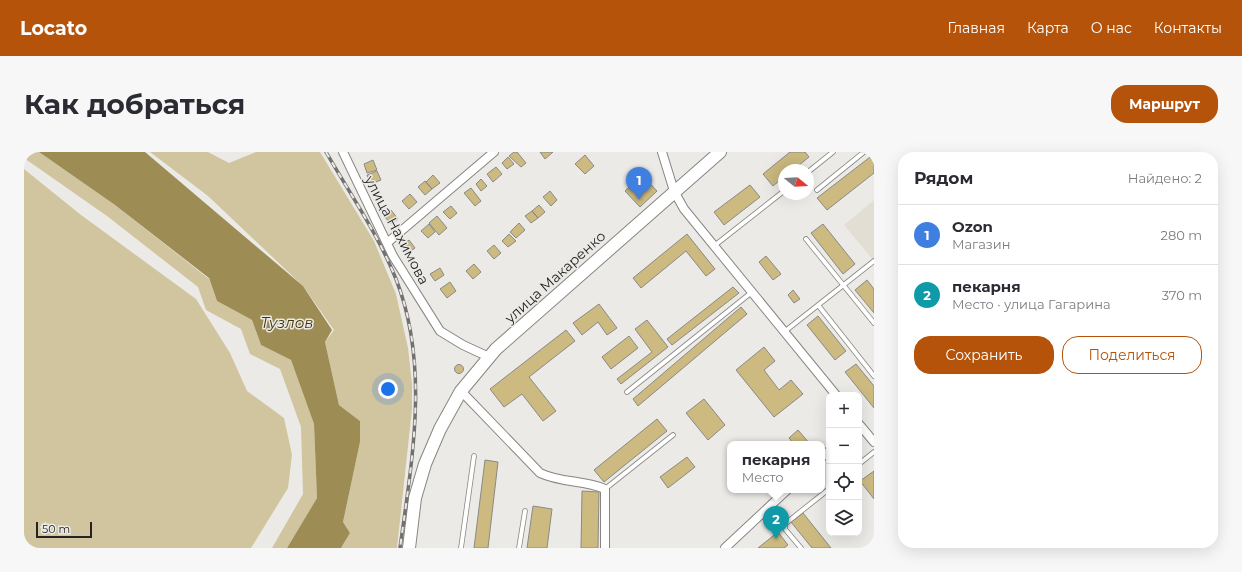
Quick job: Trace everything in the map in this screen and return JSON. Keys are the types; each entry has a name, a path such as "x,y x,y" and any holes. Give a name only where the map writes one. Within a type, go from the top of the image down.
{"main road":[{"name":"улица Макаренко","path":"409,548 415,498 425,464 440,429 461,391 489,357 674,191 720,152"}],"street":[{"name":"улица Нахимова","path":"343,152 387,243 424,307 440,331 463,346 489,357"},
{"path":"387,243 494,152"},
{"path":"662,152 674,191 684,209 834,392"},
{"path":"461,391 540,473 550,478 592,484 605,489 605,548"},
{"path":"862,428 874,442"},
{"path":"725,548 783,493"}],"lane":[{"path":"814,167 833,152"},
{"path":"817,190 864,152"},
{"path":"714,246 778,196"},
{"path":"806,239 874,323"},
{"path":"784,332 874,260"},
{"path":"627,392 752,292"},
{"path":"818,305 874,376"},
{"path":"605,489 673,435"},
{"path":"862,462 874,452"},
{"path":"462,548 474,456"},
{"path":"801,548 785,529 785,524 823,493"},
{"path":"519,548 525,511"}],"shaded area":[{"path":"24,152 39,152 115,205 209,279 217,301 252,320 261,345 291,360 314,424 317,498 287,548 272,548 303,494 301,427 280,369 250,354 241,329 206,310 198,287 107,216 24,158"},
{"path":"150,152 208,152 229,163 256,152 320,152 374,241 396,294 408,348 412,384 412,409 397,548 341,548 350,533 343,522 360,442 360,421 339,405 325,342 334,330 303,286 208,196"},
{"path":"24,169 81,215 196,299 230,353 247,391 284,418 292,455 288,488 251,548 24,548"},
{"path":"874,200 874,261 844,225"}],"water":[{"name":"Тузлов","path":"39,152 145,152 303,286 332,330 325,342 339,405 360,421 360,442 343,522 350,533 341,548 287,548 317,498 314,424 291,360 261,345 252,320 217,301 209,278 115,205"}],"building":[{"path":"514,152 517,152 526,163 521,167 509,156"},
{"path":"540,152 553,152 545,159"},
{"path":"790,152 805,152 809,157 800,164 778,164 778,182 773,186 763,174"},
{"path":"874,154 874,173 827,210 817,198"},
{"path":"585,155 594,166 585,174 575,164"},
{"path":"508,157 514,164 507,169 502,163"},
{"path":"373,160 377,170 367,173 364,164"},
{"path":"496,167 502,174 493,182 487,174"},
{"path":"377,171 381,180 371,184 367,175"},
{"path":"433,175 440,183 432,189 426,182"},
{"path":"642,175 657,191 640,207 625,191"},
{"path":"481,179 487,186 481,191 476,184"},
{"path":"425,181 432,189 425,195 418,187"},
{"path":"750,185 760,197 724,225 714,212"},
{"path":"471,188 481,201 475,206 464,193"},
{"path":"550,191 557,200 551,206 543,197"},
{"path":"410,194 417,202 409,209 402,201"},
{"path":"539,205 545,212 538,218 532,211"},
{"path":"451,206 457,213 450,219 443,212"},
{"path":"391,210 398,219 391,224 384,216"},
{"path":"532,211 538,218 531,223 525,216"},
{"path":"437,216 447,228 439,235 429,223"},
{"path":"519,223 525,230 516,238 510,232"},
{"path":"429,224 435,232 428,238 421,231"},
{"path":"823,224 855,264 843,274 811,233"},
{"path":"509,234 516,241 508,247 502,241"},
{"path":"687,234 715,269 706,276 686,251 641,288 633,278"},
{"path":"409,240 415,248 408,253 402,245"},
{"path":"494,245 501,253 494,259 487,251"},
{"path":"766,256 781,274 773,280 759,262"},
{"path":"474,264 481,272 473,279 466,271"},
{"path":"440,268 444,275 435,281 430,274"},
{"path":"867,280 874,289 874,313 855,290"},
{"path":"450,282 456,291 447,298 440,289"},
{"path":"733,287 739,293 672,345 667,339"},
{"path":"793,290 800,299 794,303 788,295"},
{"path":"599,304 617,328 607,335 598,322 582,335 573,323"},
{"path":"741,307 747,314 638,406 633,399"},
{"path":"818,316 846,351 835,360 807,325"},
{"path":"647,320 668,347 621,384 617,379 652,352 635,329"},
{"path":"566,330 575,341 529,377 556,411 543,421 522,394 504,407 490,389"},
{"path":"629,336 638,348 611,369 602,357"},
{"path":"764,347 775,361 764,370 779,390 791,380 803,394 774,417 736,370"},
{"path":"856,364 874,386 874,408 862,392 845,372"},
{"path":"457,365 461,365 463,369 461,373 457,373 455,371 455,367"},
{"path":"704,399 725,425 708,440 686,413"},
{"path":"657,419 667,431 604,482 594,470"},
{"path":"798,430 807,441 792,441 789,438"},
{"path":"687,457 695,467 668,488 660,477"},
{"path":"485,460 498,462 488,548 474,548"},
{"path":"874,471 874,499 862,484 862,480"},
{"path":"582,491 599,492 598,548 581,548"},
{"path":"533,506 552,509 547,548 527,548"},
{"path":"803,513 831,548 812,548 791,522"},
{"path":"778,532 788,545 784,548 758,548"}],"railway":[{"path":"326,152 389,262 406,312 413,345 415,379 413,447 400,548"}],"place":[{"name":"Ozon","path":"639,200"},
{"name":"пекарня","path":"776,539"}]}
